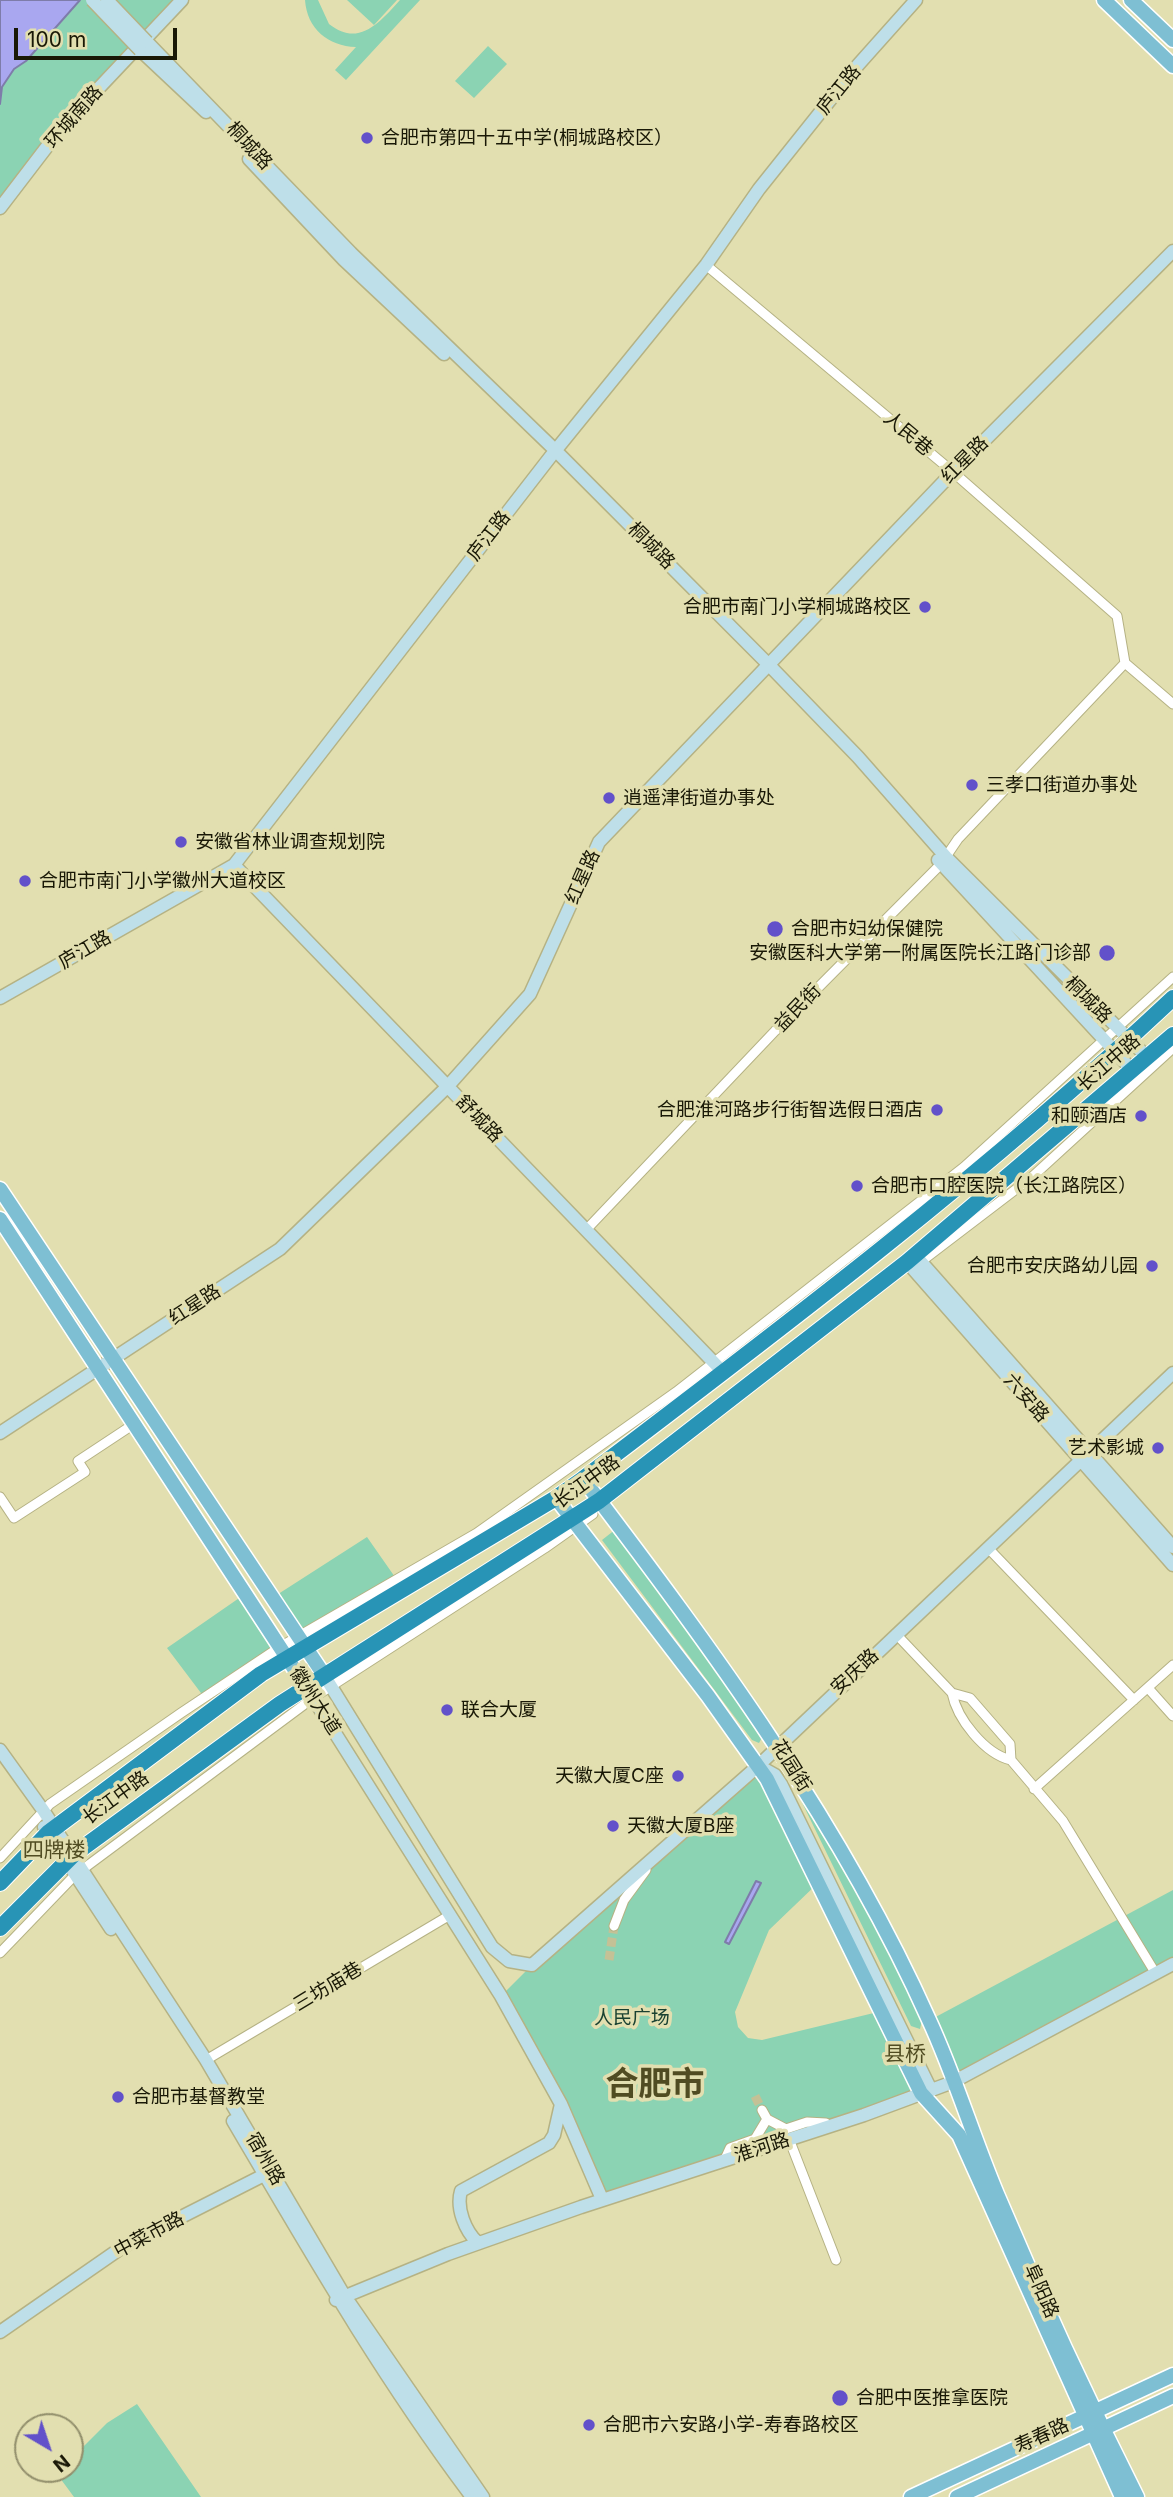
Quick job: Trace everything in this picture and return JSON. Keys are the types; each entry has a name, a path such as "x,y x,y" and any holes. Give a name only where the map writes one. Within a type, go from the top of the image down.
{"highway":[{"name":"长江中路","path":"0,1883 52,1831 283,1652 556,1499 583,1479 718,1368 939,1202 1116,1051 1173,998"},
{"name":"长江中路","path":"0,1928 69,1858 327,1680 601,1504 914,1262 1173,1035"}],"main road":[{"path":"1104,0 1173,66"},
{"path":"1131,0 1173,40"},
{"name":"徽州大道","path":"0,1189 327,1680"},
{"name":"徽州大道","path":"0,1219 309,1692"},
{"name":"花园街","path":"583,1479 778,1745 878,1917 930,2021 953,2082"},
{"name":"花园街","path":"556,1499 758,1766 926,2092"},
{"name":"阜阳路","path":"953,2082 1089,2414"},
{"name":"阜阳路","path":"926,2092 959,2135 1097,2431 1122,2497"},
{"name":"寿春路","path":"911,2497 1173,2375"},
{"name":"寿春路","path":"957,2497 1173,2396"},
{"name":"阜阳路","path":"1097,2431 1137,2497"}],"street":[{"path":"92,0 144,46"},
{"path":"107,0 144,46"},
{"name":"环城南路","path":"0,208 62,127 182,0"},
{"name":"庐江路","path":"0,998 234,865 553,453 706,265 776,168 858,65 916,0"},
{"name":"桐城路","path":"144,46 344,260 553,453 766,667 1133,1071"},
{"name":"红星路","path":"0,1433 280,1249 448,1086 530,994 599,842 953,472 1173,251"},
{"name":"人民巷","path":"706,265 953,472 1117,616 1125,663"},
{"path":"1125,663 1173,704"},
{"name":"益民街","path":"586,1230 819,986 943,861 958,839 1125,663"},
{"name":"桐城路","path":"943,861 1147,1058"},
{"name":"舒城路","path":"234,865 718,1368"},
{"path":"301,1642 477,1533 718,1368 964,1167 1173,977"},
{"path":"914,1262 1032,1177 1173,1048"},
{"name":"六安路","path":"914,1262 1085,1457 1173,1565"},
{"name":"安庆路","path":"532,1965 758,1766 1173,1373"},
{"path":"0,1497 13,1518 85,1472 78,1461 134,1424"},
{"name":"六安路","path":"1085,1457 1173,1547"},
{"path":"0,1517 9,1512"},
{"path":"988,1548 1134,1700"},
{"path":"896,1634 952,1693 956,1710 996,1756 1011,1760 1063,1821 1156,1973"},
{"path":"0,1858 41,1813 283,1652"},
{"path":"1034,1788 1173,1665"},
{"name":"徽州大道","path":"327,1680 492,1947 509,1961 532,1965"},
{"path":"1148,1688 1173,1716"},
{"path":"0,1953 78,1872 309,1692"},
{"name":"徽州大道","path":"309,1692 501,1996 561,2104 602,2199"},
{"path":"952,1693 970,1698 1010,1744 1011,1760"},
{"name":"宿州路","path":"0,1750 268,2174 416,2423 472,2497"},
{"name":"宿州路","path":"0,1763 41,1813"},
{"path":"614,1926 624,1900 651,1863"},
{"name":"宿州路","path":"78,1872 206,2060 268,2174"},
{"name":"三坊庙巷","path":"206,2060 450,1915"},
{"name":"淮河路","path":"340,2297 478,2243 602,2199 855,2118 953,2082 1173,1964"},
{"path":"478,2243 469,2235 458,2202 461,2191 549,2143 554,2135 561,2104"},
{"path":"762,2110 767,2119 786,2129 807,2122 819,2124 855,2118"},
{"path":"726,2160 730,2148 755,2139 767,2119"},
{"path":"789,2139 836,2260"},
{"name":"中菜市路","path":"0,2332 124,2246 268,2174"},
{"name":"宿州路","path":"340,2297 483,2497"}],"green space":[{"path":"0,0 178,0 118,62 0,209"},
{"path":"305,0 318,0 329,24 340,31 359,33 377,24 400,0 420,0 346,80 335,70 356,47 336,43 321,34 310,19"},
{"path":"347,0 397,0 374,25"},
{"path":"488,46 507,64 474,98 455,81"},
{"path":"616,1529 765,1732 759,1743 752,1740 602,1540"},
{"path":"367,1537 397,1580 299,1638 272,1598"},
{"path":"245,1594 280,1647 204,1697 167,1648"},
{"name":"人民广场","path":"758,1766 819,1882 769,1930 735,2012 738,2027 748,2038 762,2040 882,2011 921,2093 602,2199 501,1996 532,1965"},
{"path":"804,1780 922,2020 920,2029 911,2026 793,1784"},
{"path":"1173,1890 1173,1964 953,2082 930,2020"},
{"path":"137,2404 201,2497 74,2497 64,2483 84,2483 84,2446 107,2423"}],"water":[{"path":"0,0 80,0 26,61 14,69 2,87 0,104"},
{"path":"756,1881 761,1883 729,1944 725,1942"}],"tunnel":[{"path":"609,1960 614,1926"},
{"path":"755,2096 762,2110"}],"place":[{"name":"合肥市第四十五中学(桐城路校区）","path":"367,138"},
{"name":"合肥市南门小学桐城路校区","path":"925,607"},
{"name":"三孝口街道办事处","path":"972,785"},
{"name":"逍遥津街道办事处","path":"609,798"},
{"name":"安徽省林业调查规划院","path":"181,842"},
{"name":"合肥市南门小学徽州大道校区","path":"25,881"},
{"name":"合肥市妇幼保健院","path":"775,929"},
{"name":"安徽医科大学第一附属医院长江路门诊部","path":"1107,953"},
{"name":"合肥淮河路步行街智选假日酒店","path":"937,1110"},
{"name":"和颐酒店","path":"1141,1116"},
{"name":"合肥市口腔医院（长江路院区）","path":"857,1186"},
{"name":"合肥市安庆路幼儿园","path":"1152,1266"},
{"name":"艺术影城","path":"1158,1448"},
{"name":"联合大厦","path":"447,1710"},
{"name":"天徽大厦C座","path":"678,1776"},
{"name":"天徽大厦B座","path":"613,1826"},
{"name":"合肥市基督教堂","path":"118,2097"},
{"name":"合肥中医推拿医院","path":"840,2398"},
{"name":"合肥市六安路小学-寿春路校区","path":"589,2425"}],"district":[{"name":"四牌楼","path":"54,1851"},
{"name":"县桥","path":"905,2055"},
{"name":"合肥市","path":"655,2085"}]}
